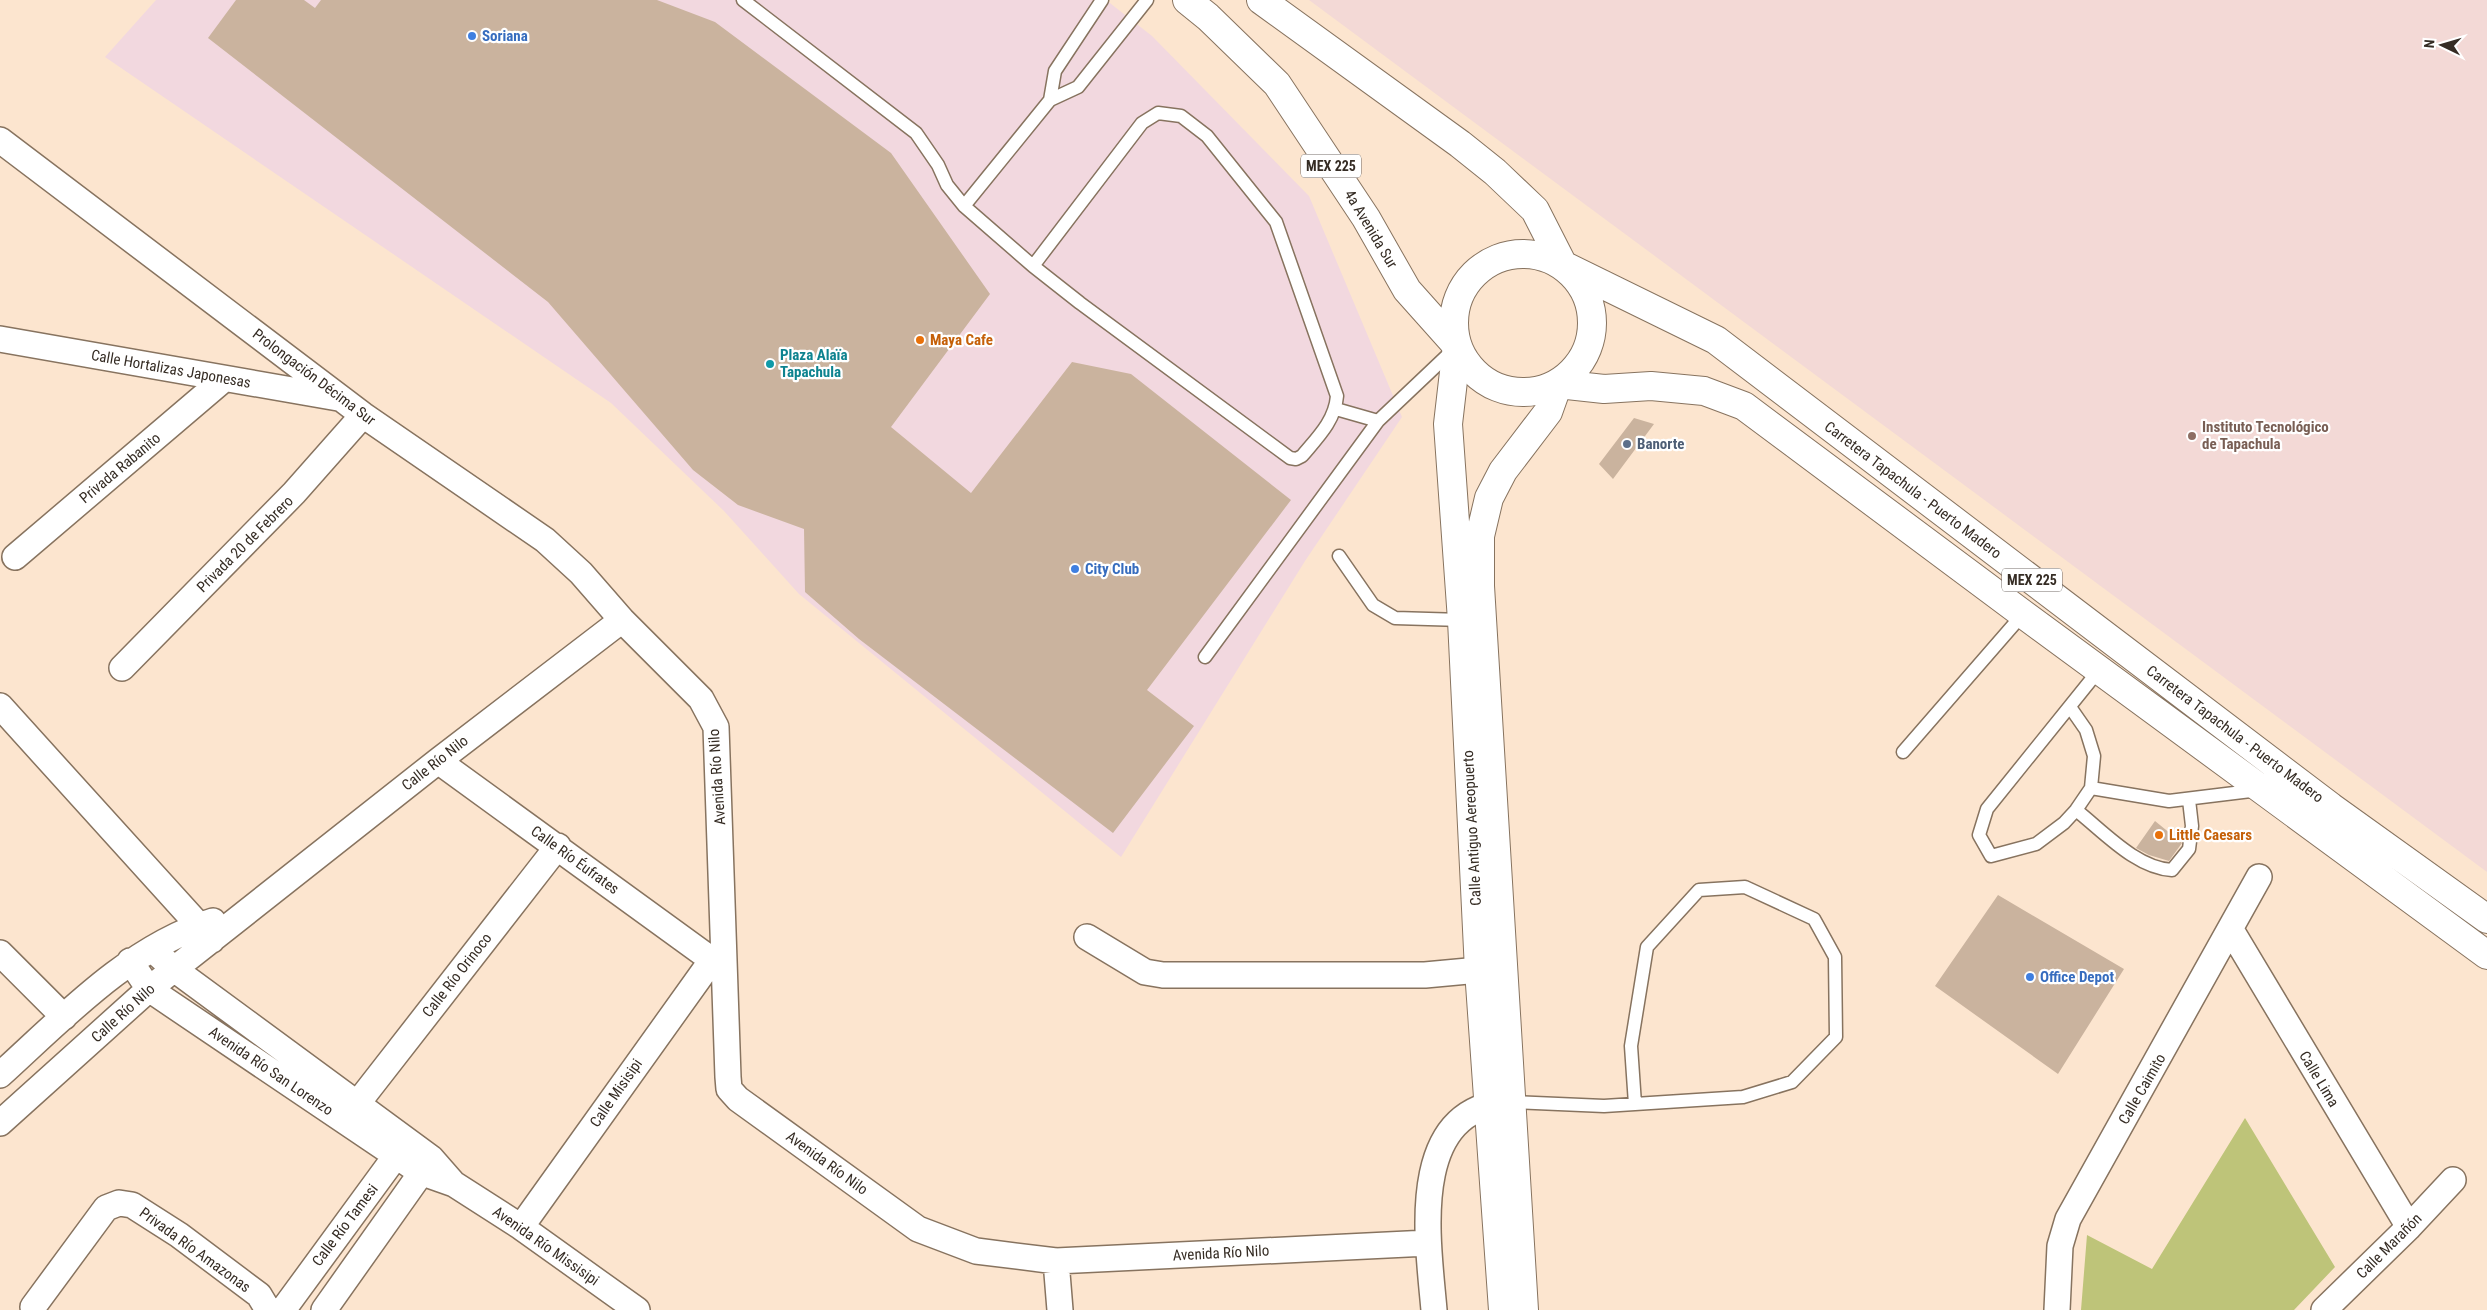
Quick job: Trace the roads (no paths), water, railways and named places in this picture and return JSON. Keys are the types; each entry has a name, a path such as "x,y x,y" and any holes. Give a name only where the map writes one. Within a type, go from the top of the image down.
{"main road":[{"name":"4a Avenida Sur","path":"1187,0 1208,16 1277,84 1366,218 1407,290 1457,346"},
{"path":"1261,0 1460,144 1495,172 1535,210 1563,265 1580,282 1590,302 1593,326 1588,348 1576,368 1558,384 1536,392 1511,392 1488,384 1469,368 1457,346 1454,324 1456,302 1466,283 1481,267 1500,256 1522,252 1544,256 1563,265"},
{"name":"Carretera Tapachula - Puerto Madero","path":"1563,265 1716,340 2331,807 2487,918"},
{"name":"Calle Antiguo Aereopuerto","path":"1457,346 1448,424 1462,620 1479,970 1500,1103 1524,1310"},
{"name":"Calle Antiguo Aereopuerto","path":"1503,1310 1500,1103 1480,586 1480,536 1489,498 1503,471 1548,412 1558,384"},
{"name":"Carretera Tapachula - Puerto Madero","path":"1558,384 1604,389 1650,386 1704,392 1744,406 2260,790 2487,955"}],"street":[{"name":"Prolongación Décima Sur","path":"0,140 363,415 545,540 582,573 622,620"},
{"name":"Calle Hortalizas Japonesas","path":"0,339 343,399"},
{"name":"Privada Rabanito","path":"15,557 224,379"},
{"name":"Privada 20 de Febrero","path":"122,668 294,493 363,415"},
{"name":"Calle Río Nilo","path":"0,1075 130,961 152,949 205,933 251,909 438,761 622,620"},
{"name":"Avenida Río Nilo","path":"622,620 701,699 716,727 719,959 729,1089 738,1099 918,1229 976,1251 1056,1261 1428,1243"},
{"path":"0,706 205,933"},
{"name":"Calle Río Éufrates","path":"438,761 719,959"},
{"name":"Calle Río Orinoco","path":"357,1104 558,846"},
{"name":"Calle Caimito","path":"2058,1310 2060,1246 2068,1219 2259,877"},
{"name":"Calle Lima","path":"2231,930 2409,1227"},
{"name":"Calle Río Nilo","path":"0,1123 149,989 174,969 205,933"},
{"path":"1087,937 1145,972 1163,975 1425,975 1479,970"},
{"name":"Avenida Río San Lorenzo","path":"152,949 174,969 357,1104 402,1148"},
{"path":"0,953 64,1017"},
{"name":"Calle Misisipi","path":"521,1227 719,959"},
{"name":"Avenida Río San Lorenzo","path":"130,961 149,989 426,1165"},
{"path":"1434,1310 1428,1243 1429,1190 1436,1156 1458,1121 1500,1103"},
{"name":"Calle Río Tamesi","path":"280,1305 402,1148"},
{"name":"Avenida Río Missisipi","path":"426,1165 521,1227 637,1310"},
{"name":"Calle Río Tamesi","path":"324,1310 426,1165"},
{"name":"Calle Marañón","path":"2324,1310 2409,1227 2453,1180"},
{"name":"Privada Río Amazonas","path":"33,1307 106,1208 119,1203 132,1205 180,1235 280,1305"},
{"path":"1056,1261 1060,1310"}],"lane":[{"path":"743,0 916,132 938,164 947,185 964,206 1033,266 1080,303 1290,458 1296,459 1302,456 1331,419 1336,409 1337,396 1276,222 1207,136 1181,116 1158,113 1142,123 1033,266"},
{"path":"1050,100 1054,71 1102,0"},
{"path":"964,206 1050,100 1078,87 1147,0"},
{"path":"1205,657 1378,421 1457,346"},
{"path":"1336,409 1378,421"},
{"path":"1339,556 1373,605 1395,618 1462,620"},
{"path":"1903,752 2023,614"},
{"path":"2070,707 2086,730 2094,756 2091,788 2076,810 2036,844 1991,856 1978,835 1987,809 2099,670"},
{"path":"2091,788 2169,801 2260,790"},
{"path":"2076,810 2141,863 2157,869 2172,870 2189,848 2192,826 2189,800"},
{"path":"1500,1103 1604,1106 1635,1104 1743,1097 1792,1082 1836,1037 1835,957 1814,919 1745,887 1699,890 1648,947 1632,1046 1635,1104"}],"place":[{"name":"Soriana","path":"472,36"},
{"name":"Maya Cafe","path":"920,340"},
{"name":"Plaza Alaïa Tapachula","path":"770,364"},
{"name":"Instituto Tecnológico de Tapachula","path":"2192,436"},
{"name":"Banorte","path":"1627,444"},
{"name":"City Club","path":"1075,569"},
{"name":"Little Caesars","path":"2159,835"},
{"name":"Office Depot","path":"2030,977"}]}
